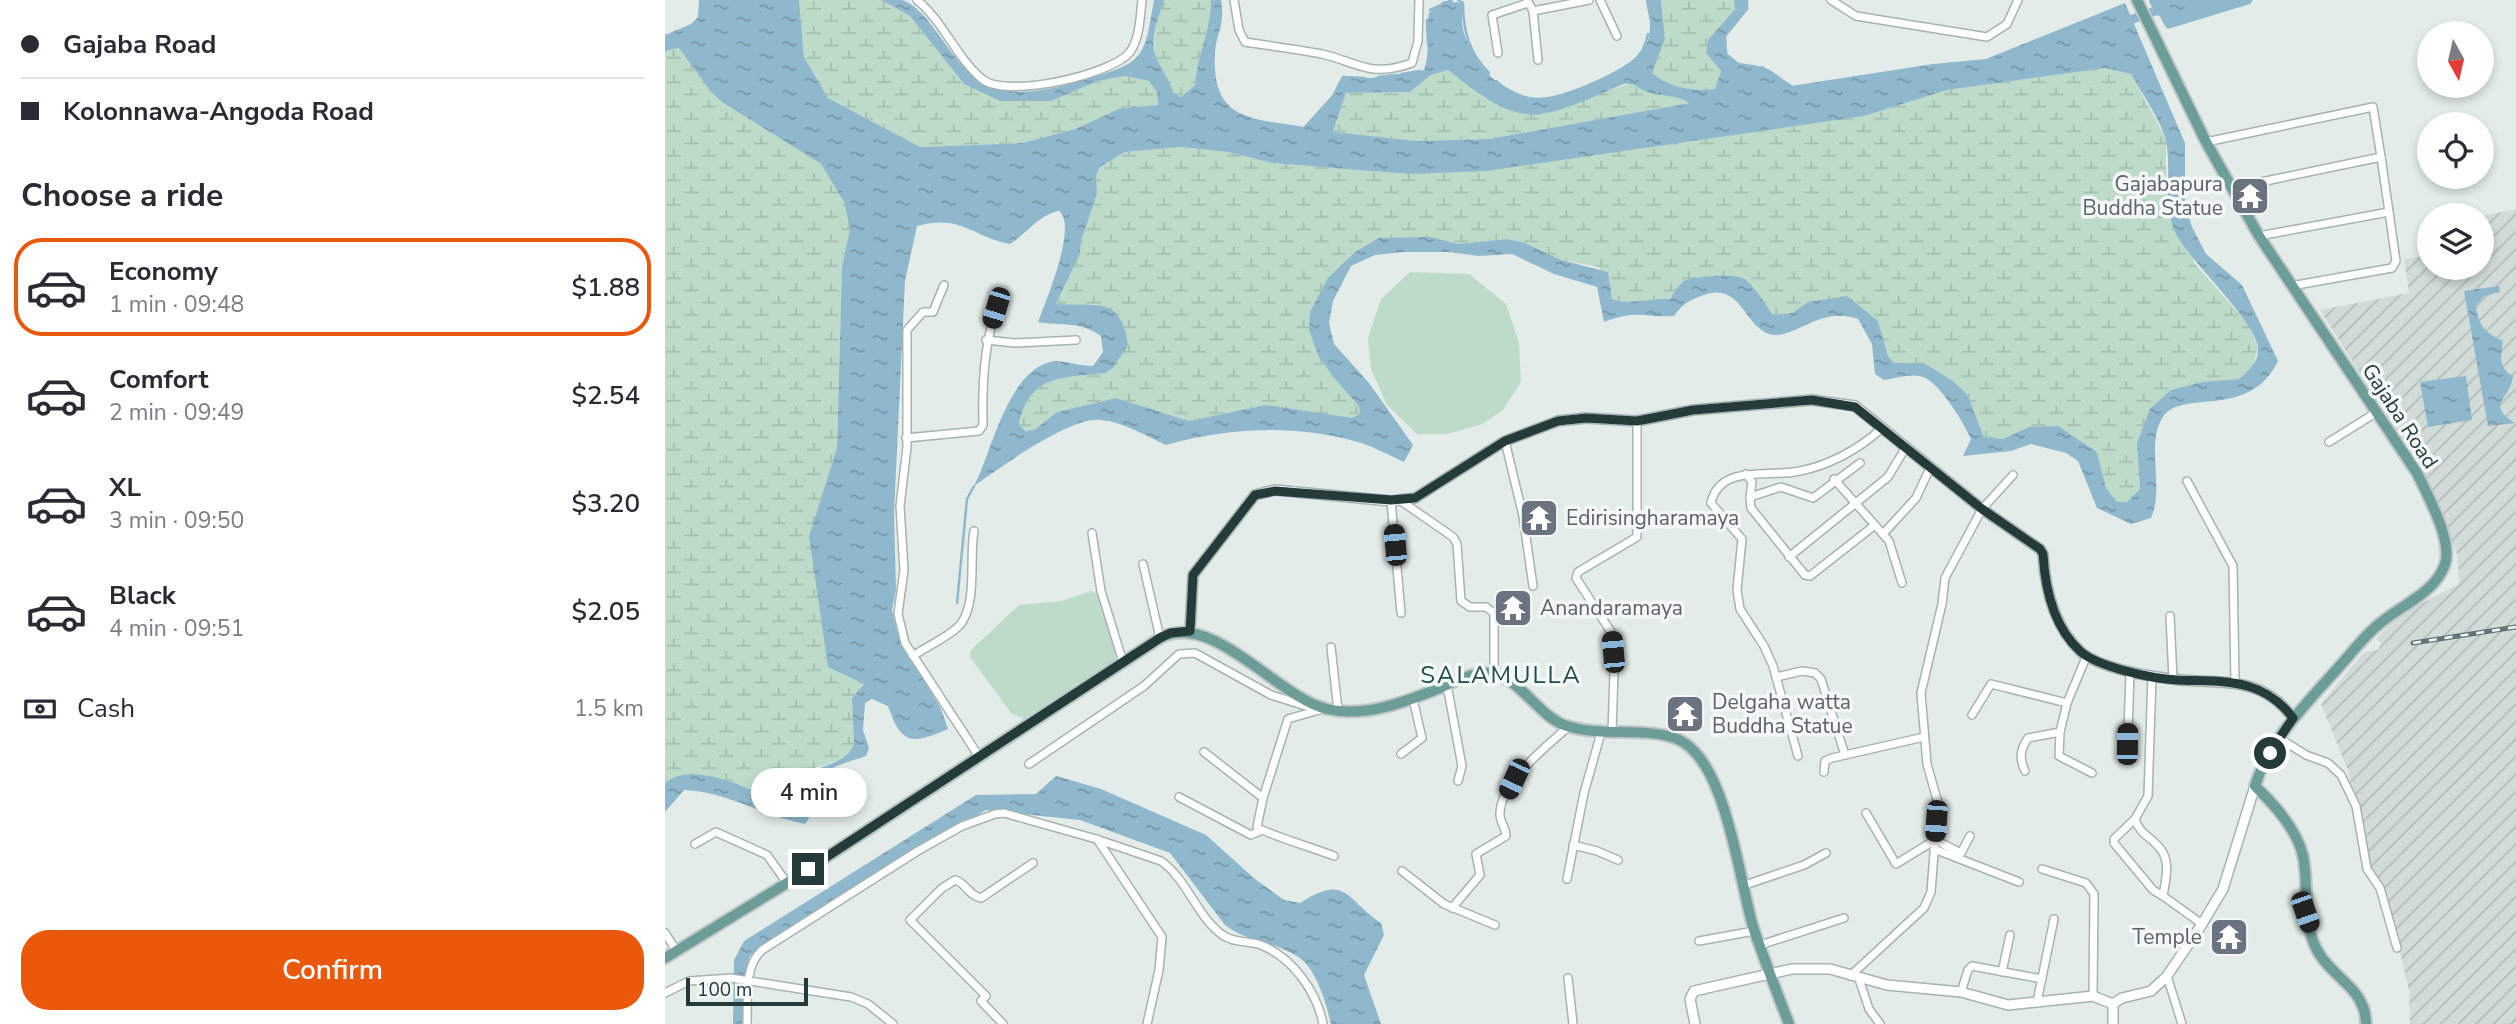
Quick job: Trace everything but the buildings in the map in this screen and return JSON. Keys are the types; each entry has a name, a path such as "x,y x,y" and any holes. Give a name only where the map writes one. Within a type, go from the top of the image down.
{"main road":[{"name":"Gajaba Road","path":"2139,2 2206,142 2259,236 2417,473 2433,507 2447,549 2446,564 2435,583 2378,625 2293,718 2260,768 2255,786"},
{"path":"665,958 787,883 978,755 1160,638 1170,633 1190,631 1228,649 1308,703 1322,709 1338,712 1370,710 1413,699 1480,673 1494,674 1518,688 1551,719 1568,727 1607,733 1664,735 1678,739 1694,750 1720,797 1755,930 1789,1024"},
{"path":"2255,786 2269,799 2297,839 2303,857 2305,912 2320,955 2360,997 2367,1024"}],"street":[{"path":"917,0 984,81 1017,88 1080,78 1128,55 1136,41 1142,0"},
{"path":"1234,0 1239,30 1245,42 1324,55 1361,69 1392,70 1412,63 1417,54 1419,0"},
{"path":"1533,11 1590,0"},
{"path":"1600,0 1617,36"},
{"path":"1831,0 1856,16 1987,37 2007,24 2018,0"},
{"path":"1498,54 1492,15 1527,1 1533,11 1538,60"},
{"path":"2206,142 2373,107 2396,261 2392,268 2291,286"},
{"path":"2232,188 2381,157"},
{"path":"2259,236 2389,212"},
{"path":"944,285 933,312 923,312 907,330 906,438 900,506 904,570 898,614 905,643 978,755"},
{"path":"906,438 979,431 983,425 982,373 986,340 996,308"},
{"path":"986,340 1015,343 1076,340"},
{"path":"1190,631 1193,575 1255,495 1275,491 1396,500 1415,498 1505,441 1558,421 1586,418 1637,421 1693,410 1812,400 1855,407 1982,509 2040,549 2050,600 2059,621 2080,651 2130,673 2173,680 2235,682 2281,701 2293,718"},
{"path":"2329,442 2377,412"},
{"path":"1567,878 1573,845 1607,733 1614,671 1611,632 1577,578 1578,572 1637,537 1637,421"},
{"path":"1798,756 1776,677 1764,646 1740,609 1737,590 1742,539 1711,503 1714,490 1724,481 1746,474 1800,471 1822,464 1863,445 1881,429"},
{"path":"1505,441 1523,516 1533,586"},
{"path":"1789,557 1888,477 1906,447"},
{"path":"1750,497 1781,487 1813,498 1834,479 1860,463"},
{"path":"1883,534 1916,498 1930,468"},
{"path":"1746,474 1752,482 1751,508 1805,575 1815,575 1875,525"},
{"path":"1855,977 1923,908 1931,892 1938,803 1927,764 1921,693 1942,604 1945,578 1982,509 2013,474"},
{"path":"1834,479 1889,541 1902,583"},
{"path":"2187,481 2233,566 2235,682"},
{"path":"1396,500 1401,613"},
{"path":"1396,500 1453,537 1458,552 1461,601 1470,607 1486,607 1494,613 1494,674"},
{"path":"913,656 957,629 966,617 973,568 971,549 974,531"},
{"path":"1092,533 1101,591 1123,662"},
{"path":"1143,564 1160,638"},
{"path":"2170,617 2173,680"},
{"path":"1331,647 1338,712"},
{"path":"1029,764 1144,685 1179,654 1195,653 1271,695 1322,709"},
{"path":"2087,655 2067,702 2060,732 2059,756 2092,773"},
{"path":"1776,677 1802,671 1815,673 1821,679 1845,755"},
{"path":"2127,760 2130,673"},
{"path":"2152,676 2148,796 2135,819 2114,839 2114,843 2153,890 2202,924"},
{"path":"1972,715 1991,684 2067,702"},
{"path":"1447,685 1462,766 1458,781"},
{"path":"1401,754 1422,738 1413,699"},
{"path":"1260,831 1257,823 1263,797 1288,719 1322,709"},
{"path":"1452,908 1481,875 1476,854 1506,836 1500,808 1514,779 1568,727"},
{"path":"2025,771 2020,760 2028,738 2060,732"},
{"path":"1824,772 1825,761 1924,737"},
{"path":"2279,738 2306,755 2327,763 2341,775 2356,806 2367,869 2380,888 2397,948"},
{"path":"1204,752 1263,797"},
{"path":"2113,1004 2122,998 2151,992 2167,976 2202,924 2223,889 2255,786"},
{"path":"1179,797 1251,835 1260,831 1297,841 1333,856"},
{"path":"747,1024 753,960 762,950 962,826 1004,813 1161,861 1177,875 1224,936 1259,944 1280,957 1315,993 1323,1024"},
{"path":"1866,813 1896,864 1935,840"},
{"path":"2135,819 2141,832 2157,844 2165,855 2167,868 2163,896"},
{"path":"695,844 716,832 767,855 787,883"},
{"path":"1935,840 1961,853 1970,835"},
{"path":"1096,839 1161,937 1159,970 1147,1024"},
{"path":"1573,845 1618,860"},
{"path":"1934,849 2019,882"},
{"path":"1742,886 1804,865 1826,853"},
{"path":"1003,1024 981,1000 986,996 910,920 940,889 955,880 961,882 974,897 981,898 1033,863"},
{"path":"2042,869 2086,883 2094,894 2093,996"},
{"path":"1402,871 1431,896 1452,908 1474,914 1495,925"},
{"path":"1760,945 1844,918"},
{"path":"2036,1002 2055,919"},
{"path":"1699,941 1755,930"},
{"path":"665,933 676,950"},
{"path":"2003,972 2010,935"},
{"path":"1961,992 1969,967 2042,979"},
{"path":"1695,1024 1690,999 1695,991 1791,970 1830,969 1887,985 1961,992 2008,1005 2093,996 2113,1004"},
{"path":"2167,976 2182,1024"},
{"path":"1855,977 1880,1024"},
{"path":"665,993 689,981 731,978 852,997 868,1003 893,1024"},
{"path":"1569,978 1573,1024"},
{"path":"2113,1004 2113,1024"}],"shaded area":[{"path":"2516,209 2516,1024 2410,1024 2409,990 2386,895 2371,870 2348,770 2321,704 2364,652 2378,650 2381,643 2376,639 2399,615 2459,584 2457,554 2423,473 2320,310 2409,293 2404,259 2417,257 2417,280 2494,280 2494,214"}],"green space":[{"path":"799,0 881,0 910,16 964,84 1051,101 1098,81 1125,76 1149,81 1157,91 1158,105 1121,108 1075,129 1022,143 920,147 828,98 804,57"},
{"path":"1164,0 1211,0 1209,22 1195,85 1181,97 1173,92 1154,51 1154,32"},
{"path":"1661,0 1734,0 1735,9 1708,40 1706,53 1721,71 1715,89 1681,87 1665,82 1651,73 1665,39"},
{"path":"679,48 711,92 722,102 821,164 844,202 850,229 842,266 837,448 809,536 864,684 852,698 854,744 851,749 838,760 816,767 796,806 790,807 740,785 665,783 665,51"},
{"path":"2105,68 2131,74 2166,139 2166,179 2195,264 2250,326 2258,349 2253,365 2239,379 2202,382 2172,390 2137,443 2140,489 2127,502 2117,502 2106,488 2097,452 2029,427 2003,439 1984,437 1967,394 1953,381 1924,363 1894,363 1888,356 1878,321 1808,302 1792,313 1773,315 1743,278 1681,283 1670,299 1619,301 1612,299 1599,267 1561,260 1525,243 1507,239 1458,244 1431,237 1355,252 1310,312 1334,378 1360,406 1361,414 1352,419 1266,406 1189,421 1116,398 1057,412 1034,430 1025,431 1019,424 1024,408 1040,387 1062,378 1105,373 1113,368 1098,304 1056,305 1079,256 1082,238 1097,194 1095,175 1100,167 1125,152 1181,147 1228,152 1272,163 1333,168 1864,116 1947,90"},
{"path":"1448,70 1483,97 1525,115 1633,83 1691,103 1489,139 1417,141 1333,133 1346,93 1410,92 1431,75"},
{"path":"1410,272 1469,274 1506,304 1519,343 1521,382 1503,410 1482,424 1448,434 1417,434 1387,405 1371,369 1368,338 1381,299"},
{"path":"1091,591 1097,594 1116,653 1115,660 1024,719 1011,713 970,657 971,650 1019,605 1062,601"}],"water":[{"path":"699,0 799,0 804,57 828,98 920,147 1022,143 1075,129 1121,108 1158,105 1157,92 1149,81 1125,76 1098,81 1051,101 1000,101 964,84 910,16 881,0 902,0 913,6 977,79 1002,90 1027,92 1090,78 1133,61 1144,45 1154,0 1164,0 1154,32 1154,51 1173,92 1181,97 1195,85 1209,22 1211,0 1221,0 1221,23 1215,53 1220,93 1228,105 1239,113 1305,127 1333,96 1343,77 1371,78 1424,70 1429,13 1444,1 1463,3 1462,26 1467,41 1490,76 1512,92 1537,99 1579,89 1632,62 1645,47 1649,36 1647,0 1661,0 1665,39 1652,73 1673,85 1699,90 1715,89 1721,71 1706,53 1708,40 1735,9 1734,0 1747,0 1747,9 1725,36 1727,54 1739,63 1766,68 1791,86 1933,64 1986,59 2125,3 2185,143 2185,205 2192,227 2206,254 2242,285 2278,361 2266,379 2250,391 2217,401 2185,404 2172,409 2163,417 2155,440 2155,506 2151,518 2131,524 2097,508 2078,461 2066,453 2031,444 2011,451 1963,456 1971,439 1943,395 1923,377 1908,376 1884,380 1875,374 1872,344 1858,319 1831,316 1788,333 1769,334 1754,323 1734,300 1726,294 1716,293 1691,300 1674,316 1633,315 1604,322 1597,287 1554,274 1512,254 1479,256 1449,252 1404,252 1375,255 1351,266 1333,301 1329,323 1334,344 1369,383 1413,445 1404,462 1360,443 1307,432 1236,432 1166,445 1126,426 1101,420 1088,421 1054,434 974,486 1004,413 1025,378 1039,367 1055,361 1093,366 1103,352 1101,336 1078,326 1038,322 1063,247 1064,219 1059,211 1039,220 1010,244 956,224 932,223 917,226 905,281 894,513 896,590 892,610 897,631 941,709 948,729 924,738 909,738 898,728 888,706 872,699 865,703 863,730 869,748 866,756 831,769 819,777 814,788 813,811 805,824 699,791 684,790 665,812 665,783 678,776 693,774 727,781 790,807 796,806 804,775 839,760 854,744 852,698 864,684 828,667 809,536 837,448 842,266 850,229 844,202 821,164 722,102 711,92 679,48 665,51 665,35 691,24 698,17","holes":["2105,68 2131,74 2156,116 2164,133 2168,152 2172,225 2185,248 2247,324 2258,348 2255,362 2239,379 2202,382 2171,390 2150,409 2137,443 2140,489 2127,502 2117,502 2106,488 2097,452 2058,426 2029,427 2003,439 1984,437 1967,394 1953,381 1924,363 1894,363 1888,356 1878,321 1847,296 1808,302 1792,313 1773,315 1757,291 1745,279 1715,276 1684,281 1670,299 1619,301 1612,299 1608,272 1561,260 1525,243 1507,239 1458,244 1431,237 1379,238 1355,252 1328,278 1310,312 1309,330 1318,355 1359,406 1360,414 1352,418 1266,405 1189,421 1116,398 1057,412 1034,430 1025,431 1019,424 1024,408 1040,387 1062,378 1105,373 1113,368 1128,345 1125,329 1113,310 1095,305 1056,304 1079,256 1082,238 1097,194 1096,175 1100,167 1125,152 1181,147 1228,152 1272,163 1333,168 1412,174 1486,171 1864,116 1947,90","1448,70 1493,102 1524,114 1548,113 1624,84 1690,103 1489,139 1417,141 1333,132 1346,93 1410,92 1431,75"]},
{"path":"2156,0 2248,0 2169,24"},
{"path":"2499,286 2500,292 2484,296 2476,306 2484,328 2503,341 2503,365 2513,376 2500,406 2506,417 2515,423 2488,426 2464,291"},
{"path":"2466,376 2472,420 2428,427 2420,382"},
{"path":"1056,776 1101,789 1206,835 1255,879 1284,900 1300,903 1327,890 1337,890 1352,898 1381,923 1384,935 1364,975 1381,1024 1331,1024 1321,989 1307,964 1292,953 1243,936 1225,925 1170,853 1080,820 986,810 761,947 749,957 742,1024 733,1024 734,960 744,941 976,795 1036,794"}],"waterway":[{"path":"1430,10 1452,0"},
{"path":"1458,0 1463,3 1464,23 1472,49 1489,73"},
{"path":"1647,0 1651,21"},
{"path":"1738,64 1726,54 1725,36 1747,9 1747,0"},
{"path":"2156,0 2161,9"},
{"path":"2124,27 2133,19 2161,9 2169,24 2248,0"},
{"path":"1427,20 1428,44"},
{"path":"1496,81 1519,95 1535,99 1572,92 1632,62 1643,50 1648,34"},
{"path":"1762,67 1791,86"},
{"path":"1402,74 1420,71"},
{"path":"1378,77 1395,75"},
{"path":"1305,127 1333,96 1343,77 1364,78"},
{"path":"957,603 967,499 974,486"}],"railway":[{"path":"2413,643 2516,627"}],"place":[{"name":"Gajabapura Buddha Statue","path":"2250,196"},
{"name":"Edirisingharamaya","path":"1539,518"},
{"name":"Anandaramaya","path":"1513,608"},
{"name":"Delgaha watta Buddha Statue","path":"1685,714"},
{"name":"Temple","path":"2229,937"}],"district":[{"name":"SALAMULLA","path":"1501,675"}],"route":[{"path":"808,869 1160,638 1170,633 1190,631 1191,595 1196,568 1255,495 1275,491 1391,500 1415,498 1505,441 1558,421 1586,418 1637,421 1693,410 1812,400 1855,407 1982,509 2040,549 2050,600 2059,621 2080,651 2130,673 2173,680 2235,682 2258,689 2281,701 2293,718 2270,753"}]}
